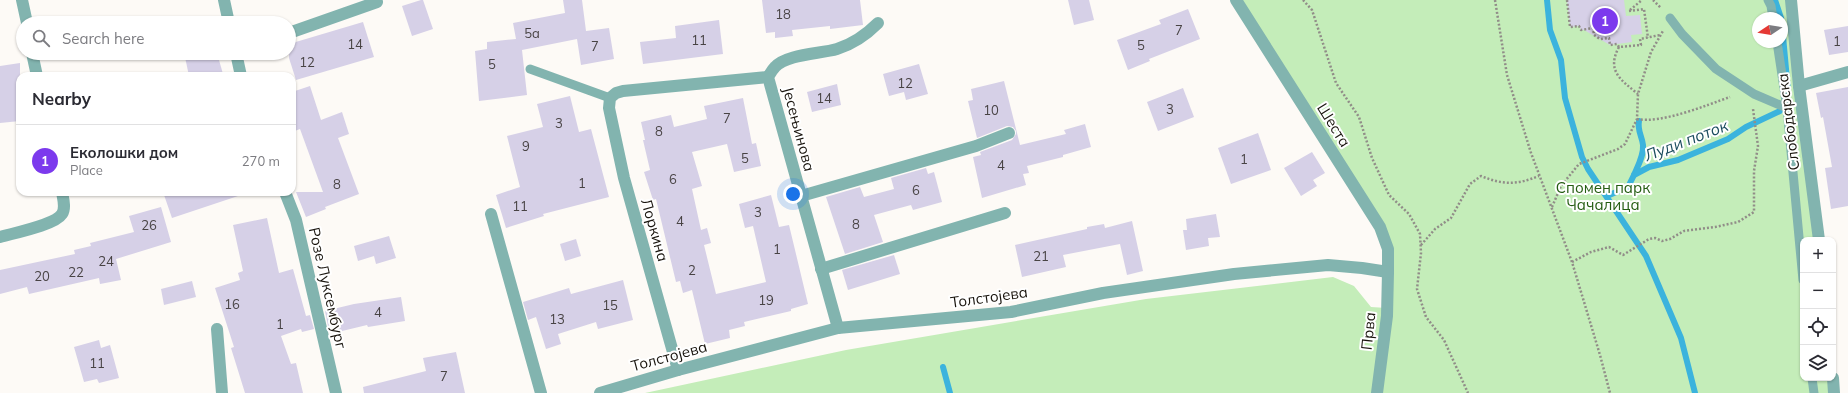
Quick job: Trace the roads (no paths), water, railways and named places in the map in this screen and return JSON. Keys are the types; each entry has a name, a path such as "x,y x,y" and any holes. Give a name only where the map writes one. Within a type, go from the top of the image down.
{"street":[{"path":"22,0 25,16"},
{"path":"224,0 227,16"},
{"name":"Шеста","path":"1236,0 1380,227 1388,249 1388,272"},
{"name":"Слободарска","path":"1791,0 1819,237"},
{"path":"296,31 377,2"},
{"name":"Јесењинова","path":"838,328 768,77 774,67 782,62 836,50 851,44 867,34 878,23"},
{"path":"34,60 36,72"},
{"path":"238,60 240,72"},
{"path":"1800,86 1848,72"},
{"path":"610,98 616,93 623,91 768,77"},
{"name":"Лоркина","path":"610,98 609,108 624,178 678,370"},
{"name":"Јесењинова","path":"801,196 976,146 1009,133"},
{"path":"0,237 54,221 62,214 64,207 63,196"},
{"name":"Розе Луксембург","path":"287,196 296,220 336,393"},
{"path":"821,269 1006,213"},
{"path":"491,214 541,393"},
{"name":"Толстојева","path":"600,393 678,370 838,328 1011,312 1103,292 1234,274 1328,265 1388,272"},
{"name":"Прва","path":"1376,393 1387,316 1388,272"},
{"path":"217,329 222,393"},
{"path":"1833,381 1834,393"}],"lane":[{"path":"1768,0 1772,6 1772,12"},
{"path":"1670,18 1682,34 1716,70 1748,91 1787,108"},
{"path":"1778,48 1787,108 1802,273"},
{"path":"530,69 610,98"},
{"path":"1812,381 1814,393"}],"waterway":[{"path":"1547,0 1550,30 1561,60 1565,98 1582,157 1588,169 1646,256 1681,338 1695,393"},
{"name":"Луди поток","path":"1775,0 1779,12"},
{"name":"Луди поток","path":"1784,48 1788,91"},
{"name":"Луди поток","path":"1607,196 1628,187 1634,175 1649,167 1678,160 1728,139 1746,127 1780,111"},
{"path":"1634,175 1643,153 1639,121"},
{"path":"943,367 950,393"}],"place":[{"name":"Еколошки дом","path":"1605,21"}],"park label":[{"name":"Спомен парк Чачалица","path":"1603,196"}]}
